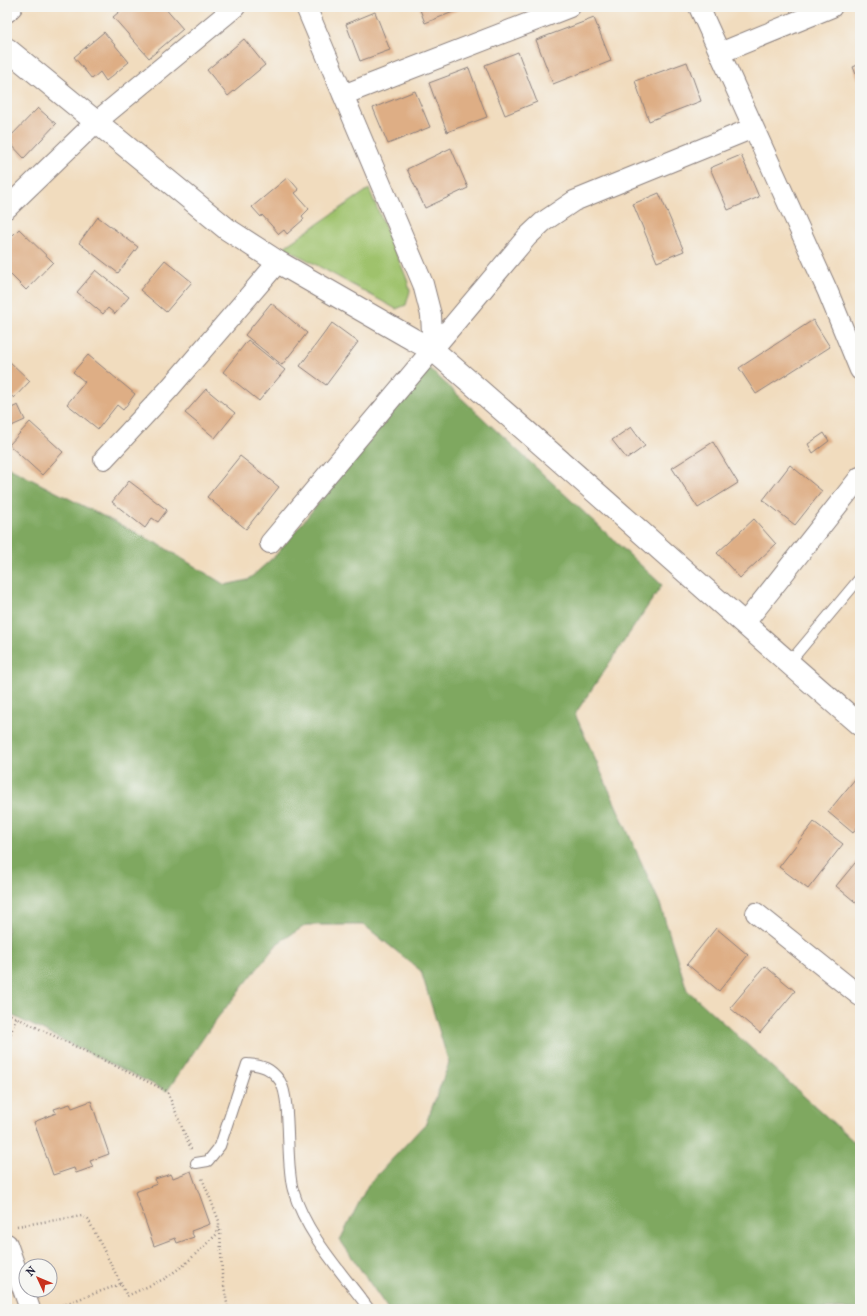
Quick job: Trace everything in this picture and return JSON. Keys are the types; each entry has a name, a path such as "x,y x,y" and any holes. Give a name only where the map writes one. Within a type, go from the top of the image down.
{"street":[{"path":"7,12 12,7"},
{"path":"7,208 96,122 235,7"},
{"path":"306,7 423,284 431,315 433,350"},
{"path":"343,95 570,7"},
{"path":"699,7 828,292 860,370"},
{"path":"720,53 832,7"},
{"path":"7,49 227,228 278,262 433,350 556,456 744,624 860,725"},
{"path":"270,543 527,237 557,211 574,201 753,128"},
{"path":"104,459 169,390 278,262"},
{"path":"744,624 860,477"},
{"path":"756,913 860,996"},
{"path":"11,1235 30,1309"}],"lane":[{"path":"789,663 860,578"},
{"path":"196,1163 208,1161 220,1146 247,1064 262,1065 271,1070 281,1082 285,1100 287,1144 292,1188 303,1217 314,1238 369,1309"}],"path":[{"path":"7,1013 167,1091 219,1221 222,1274 228,1309"},
{"path":"7,1045 16,1017"},
{"path":"11,1235 82,1216 88,1219 127,1296 164,1279 201,1250 217,1234 219,1227"},
{"path":"51,1309 121,1284"}],"green space":[{"path":"369,189 407,279 410,291 406,305 396,309 284,247"},
{"path":"429,368 662,585 575,714 660,904 687,990 860,1147 860,1309 388,1309 340,1240 368,1185 426,1123 449,1063 421,971 364,925 306,925 278,943 215,1021 167,1091 7,1013 7,467 160,545 225,585 248,580 276,555"}],"building":[{"path":"125,7 164,7 183,29 149,58 113,17"},
{"path":"419,7 466,7 425,23"},
{"path":"375,12 390,50 360,61 346,24"},
{"path":"594,18 611,61 553,84 536,40"},
{"path":"104,32 129,62 106,81 100,72 92,79 74,57"},
{"path":"244,39 265,65 228,96 207,70"},
{"path":"518,52 537,102 505,115 485,65"},
{"path":"687,62 701,101 649,121 635,81"},
{"path":"860,64 860,84 853,67"},
{"path":"469,68 487,117 447,132 429,83"},
{"path":"415,91 430,127 388,144 373,108"},
{"path":"38,108 56,124 24,158 7,140"},
{"path":"451,148 468,188 425,208 407,169"},
{"path":"741,155 759,197 728,210 710,168"},
{"path":"288,177 299,190 295,193 309,209 302,216 304,219 287,234 284,230 279,234 262,215 261,217 252,207"},
{"path":"659,193 684,251 657,262 633,204"},
{"path":"98,217 138,247 118,273 79,243"},
{"path":"19,229 53,262 26,290 7,271 7,241"},
{"path":"165,260 192,282 166,312 140,290"},
{"path":"96,270 129,297 115,314 108,308 103,314 77,292"},
{"path":"271,303 307,333 282,365 245,335"},
{"path":"813,320 830,347 756,394 739,368"},
{"path":"332,323 358,342 326,385 300,366"},
{"path":"248,340 285,370 259,401 223,372"},
{"path":"88,355 135,394 123,410 117,405 98,429 67,404 85,382 73,372"},
{"path":"7,359 30,381 14,398 7,392"},
{"path":"206,389 235,413 215,438 185,413"},
{"path":"18,405 25,420 7,428 7,410"},
{"path":"30,422 63,452 42,475 9,445"},
{"path":"631,427 645,446 627,459 612,440"},
{"path":"824,433 829,441 813,453 808,444"},
{"path":"713,442 738,483 698,508 672,468"},
{"path":"240,456 279,487 246,529 207,497"},
{"path":"790,465 822,491 795,525 763,500"},
{"path":"129,481 167,510 158,522 152,518 145,528 112,502"},
{"path":"754,519 776,544 740,578 717,553"},
{"path":"860,773 860,824 853,833 828,812"},
{"path":"814,822 843,844 808,889 779,867"},
{"path":"860,857 860,906 836,886"},
{"path":"716,928 748,955 719,991 687,964"},
{"path":"765,966 795,991 760,1033 730,1008"},
{"path":"91,1101 109,1154 90,1161 93,1167 76,1173 74,1168 53,1175 34,1122 56,1113 54,1109 70,1104 72,1108"},
{"path":"191,1171 210,1224 191,1231 194,1237 177,1243 175,1238 154,1246 135,1192 157,1184 155,1179 171,1174 173,1178"}]}
